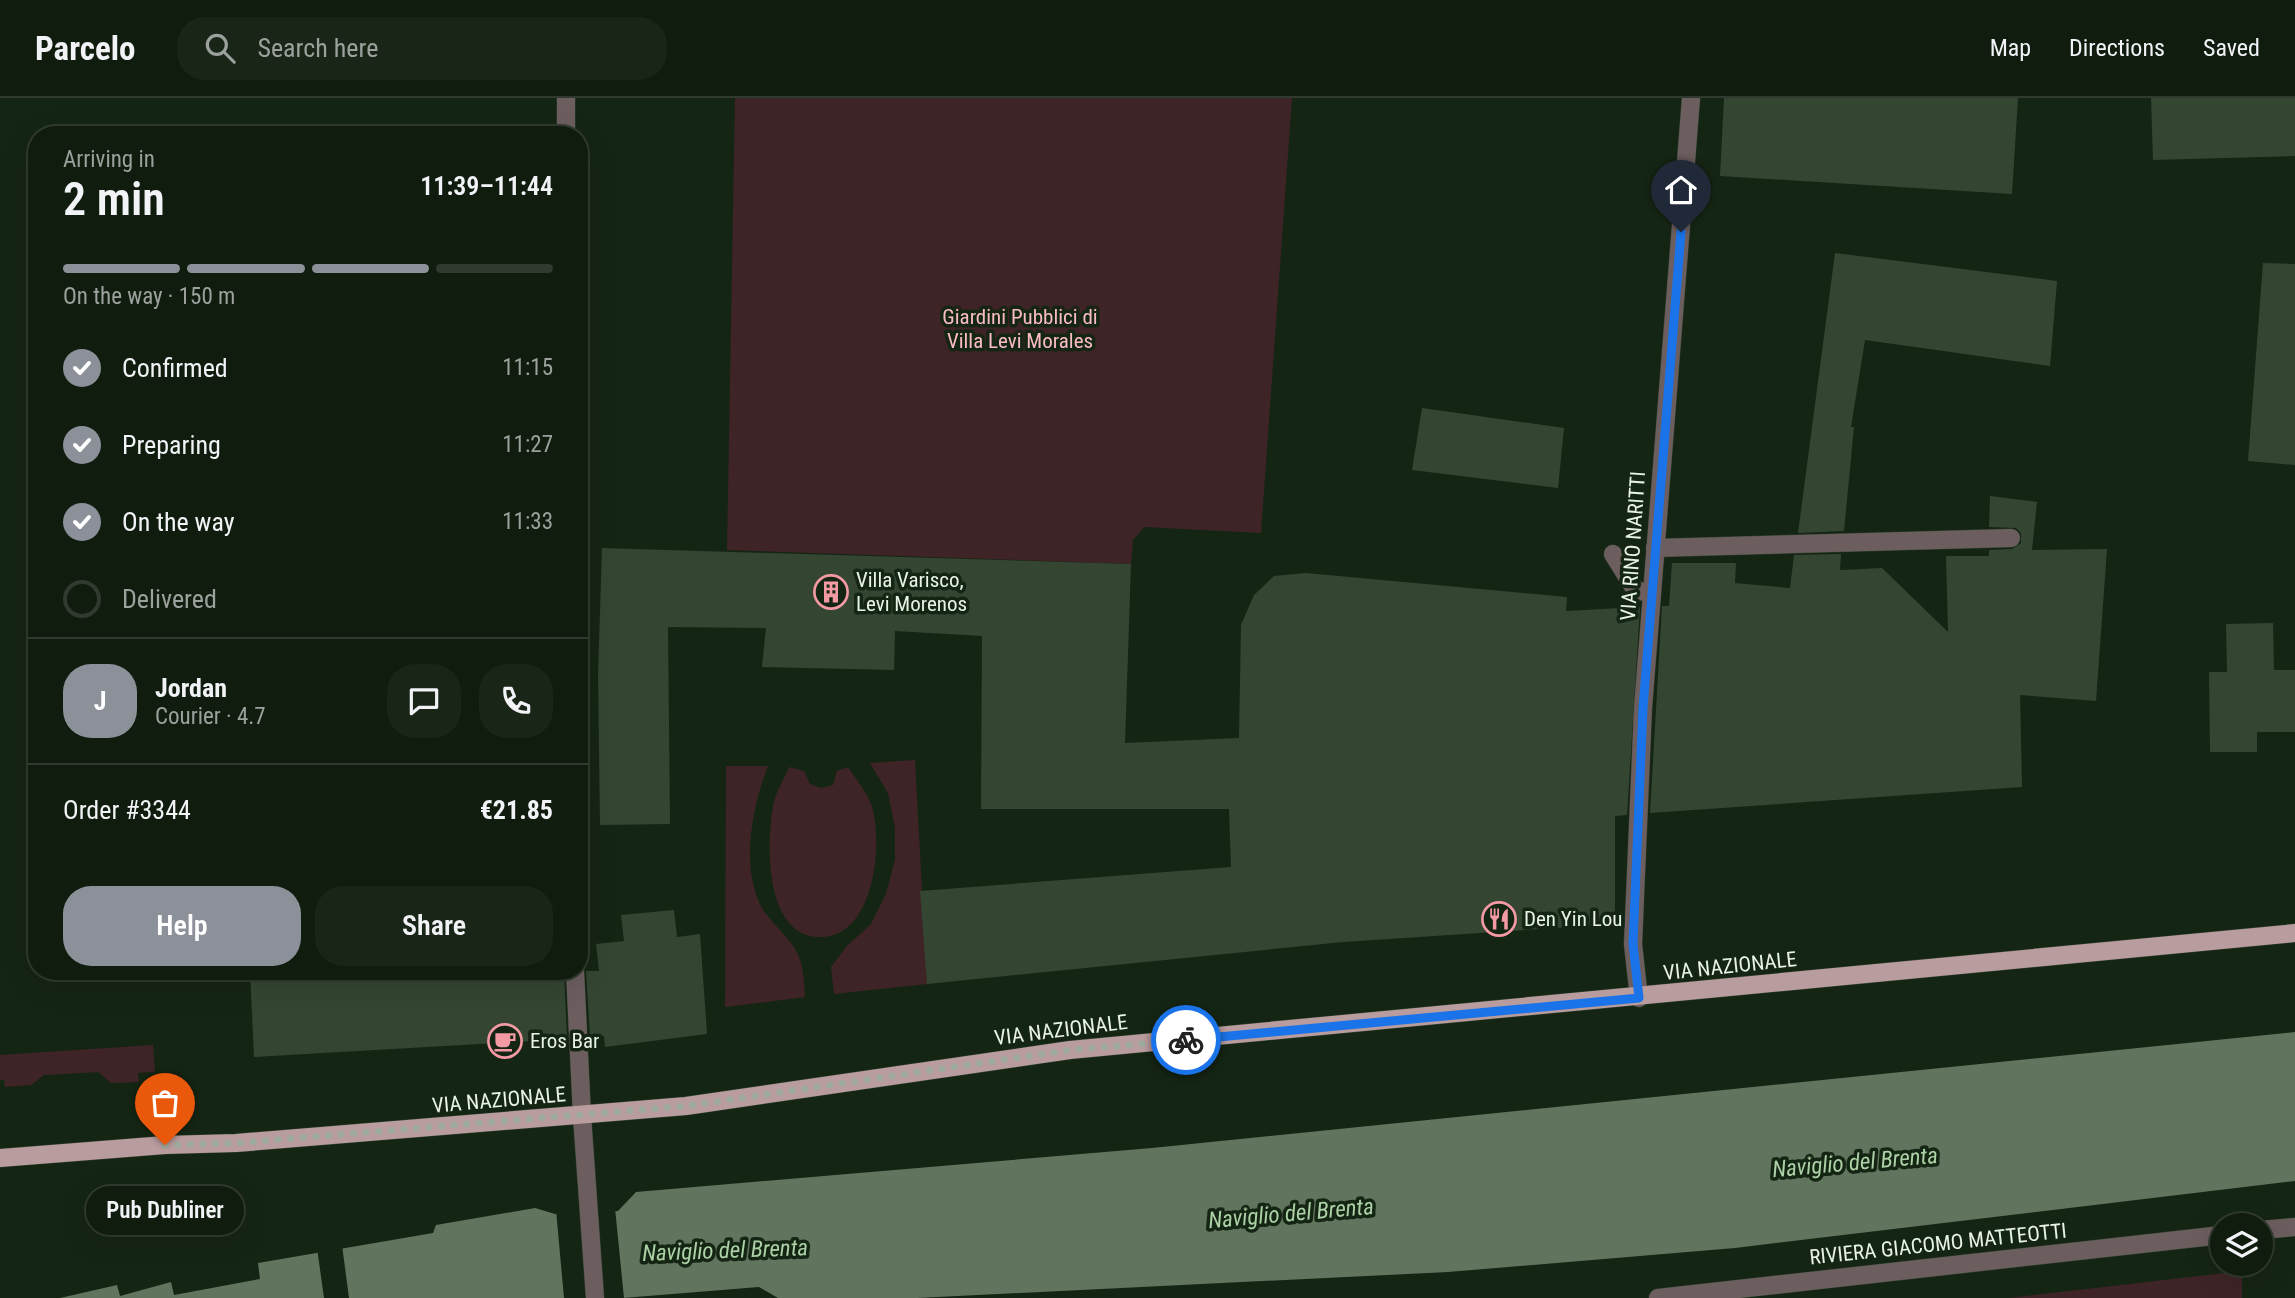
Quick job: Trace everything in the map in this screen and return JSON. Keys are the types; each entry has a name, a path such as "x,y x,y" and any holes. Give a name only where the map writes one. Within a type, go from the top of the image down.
{"main road":[{"name":"VIA NAZIONALE","path":"0,1158 582,1116 686,1106 1070,1050 1639,998 2295,933"}],"street":[{"path":"566,98 566,126"},
{"name":"VIA RINO NARITTI","path":"1639,998 1633,944 1643,708 1692,98"},
{"path":"1655,548 2011,538"},
{"path":"1613,554 1636,591 1652,592"},
{"path":"575,980 595,1298"},
{"path":"2273,1229 2295,1227"},
{"name":"RIVIERA GIACOMO MATTEOTTI","path":"1658,1298 2210,1236"}],"green space":[{"name":"Giardini Pubblici di Villa Levi Morales","path":"735,98 1292,98 1261,533 1144,527 1133,540 1131,564 727,550"},
{"path":"915,760 927,984 834,994 831,967 847,946 871,924 886,894 895,860 895,828 888,793 870,763"},
{"path":"726,766 768,766 753,818 751,874 762,908 797,953 805,997 725,1007"},
{"path":"789,767 804,771 810,784 821,788 833,785 837,771 848,767 871,804 876,841 871,885 864,905 853,922 839,933 820,937 802,933 788,922 779,906 770,864 771,823 776,797"},
{"path":"153,1045 155,1072 138,1073 139,1082 111,1083 98,1072 44,1075 31,1085 5,1087 4,1080 0,1080 0,1055"},
{"path":"2210,1275 2242,1276 2242,1298 2009,1298"}],"water":[{"name":"Naviglio del Brenta","path":"2295,1032 2295,1181 1735,1248 1448,1272 917,1298 778,1298 759,1287 623,1298 60,1298 117,1285 120,1296 171,1282 174,1295 260,1279 258,1263 433,1233 436,1225 535,1208 555,1214 618,1211 636,1192 1152,1148"}],"pier":[{"path":"615,1208 624,1298 564,1298 556,1210"},
{"path":"342,1245 349,1298 324,1298 317,1248"}],"building":[{"path":"1724,98 2018,98 2012,194 1720,176"},
{"path":"2151,98 2295,98 2295,156 2153,160"},
{"path":"1835,253 2057,281 2050,366 1865,340 1851,427 1854,427 1844,531 1798,533"},
{"path":"2263,263 2295,264 2295,465 2248,461"},
{"path":"1422,408 1564,428 1558,488 1412,470"},
{"path":"1990,496 2037,502 2032,550 2107,549 2096,701 2020,695 2022,787 1650,813 1662,606 1669,606 1672,563 1736,563 1735,583 1790,588 1794,555 1841,554 1840,570 1882,568 1948,632 1946,556 1989,556 1989,550 2012,549 2021,543 2021,533 2016,528 1989,527"},
{"path":"602,548 1131,564 1125,743 1239,738 1241,625 1254,595 1274,576 1306,573 1567,597 1566,611 1640,607 1627,815 1615,816 1615,924 1343,942 927,984 920,891 1231,867 1229,809 981,809 982,636 895,631 894,670 762,667 766,628 668,627 670,824 600,825 598,674"},
{"path":"2273,623 2274,670 2295,670 2295,732 2257,732 2257,752 2210,752 2209,672 2227,672 2226,624"},
{"path":"674,910 677,937 700,934 707,1034 605,1047 604,1036 590,1037 588,971 599,971 596,944 624,941 621,915"},
{"path":"250,980 564,980 567,1039 254,1057"}],"way so far":[{"path":"165,1145 236,1143 457,1127 686,1106 1070,1050 1186,1040"}],"place":[{"name":"Villa Varisco, Levi Morenos","path":"831,592"},
{"name":"Den Yin Lou","path":"1499,919"},
{"name":"Eros Bar","path":"505,1041"},
{"name":"Pub Dubliner","path":"165,1145"}],"route":[{"path":"1186,1040 1639,998 1633,944 1643,708 1681,232"}]}
